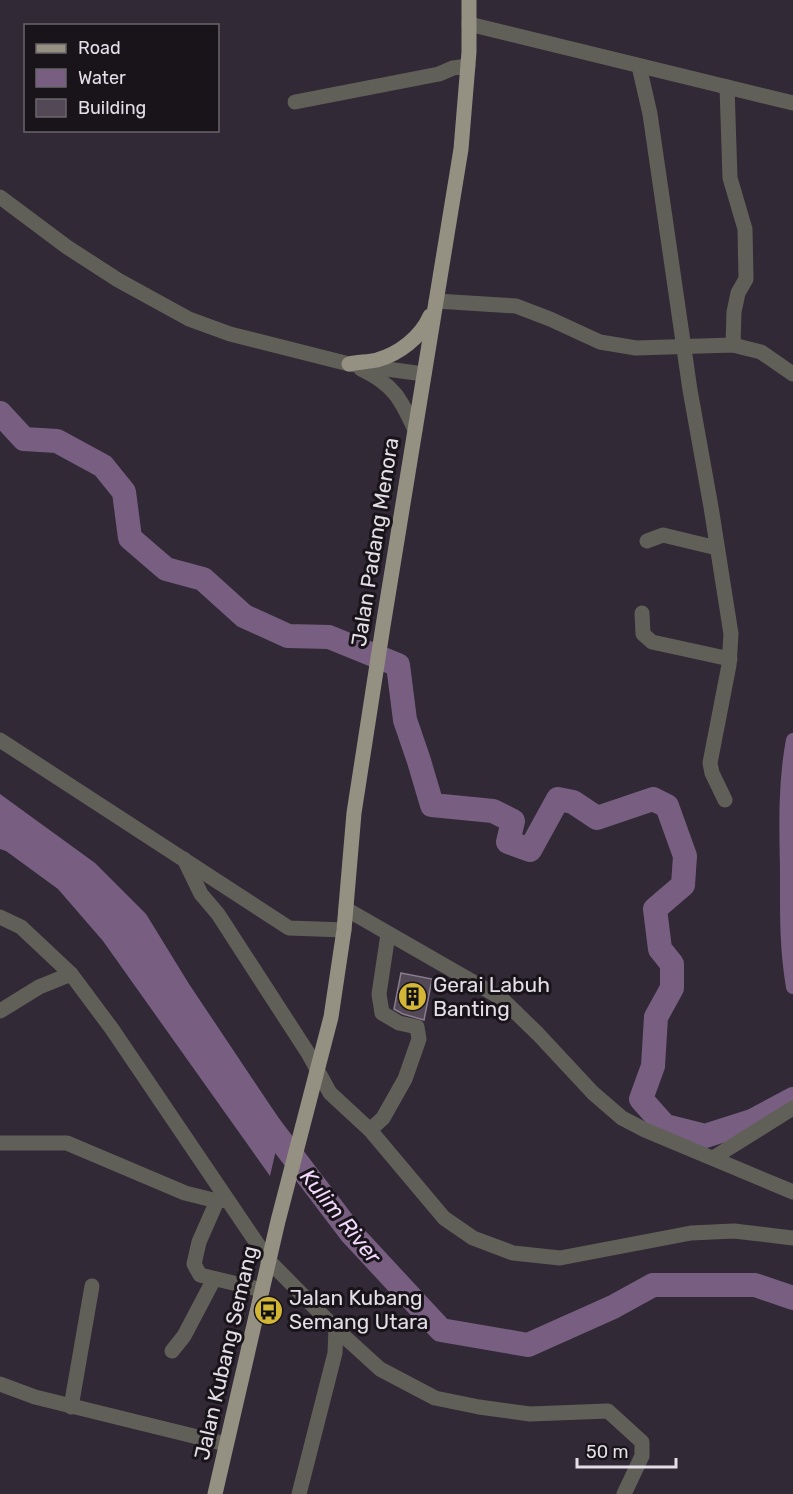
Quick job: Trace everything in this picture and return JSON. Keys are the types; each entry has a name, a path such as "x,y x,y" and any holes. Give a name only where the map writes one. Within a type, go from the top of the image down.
{"main road":[{"name":"Jalan Padang Menora","path":"311,1090 331,1017 344,930 354,813 373,686 461,149 468,66 469,0"},
{"path":"349,363 378,360 405,347 425,327 436,301"},
{"name":"Jalan Kubang Semang","path":"215,1494 278,1221 311,1090"}],"street":[{"path":"469,24 793,103"},
{"path":"295,102 439,74 453,68 468,66"},
{"path":"639,66 650,114 684,346 731,634 730,659 710,763 725,800"},
{"path":"727,87 730,178 745,229 746,279 738,293 734,312 733,345"},
{"path":"0,197 67,247 118,280 189,320 230,334 349,363 424,374"},
{"path":"436,301 516,306 600,342 636,348 733,345 761,352 793,374"},
{"path":"349,363 379,378 402,400 415,430"},
{"path":"647,541 663,535 717,548"},
{"path":"642,613 643,634 652,642 730,659"},
{"path":"0,740 289,928 344,930"},
{"path":"184,860 201,894 218,914 316,1067 330,1093 370,1130 444,1218 472,1238 513,1253 560,1258 691,1233 734,1231 793,1238"},
{"path":"346,909 501,998 593,1093 622,1118 645,1130 793,1192"},
{"path":"0,917 21,927 71,974 112,1029 222,1201 269,1261 336,1329 380,1369 435,1398 530,1414 608,1411 642,1442 642,1456 624,1494"},
{"path":"370,1130 383,1118 405,1079 419,1039 417,1027 399,1023 382,1013 379,994 388,934"},
{"path":"0,1011 39,987 71,974"},
{"path":"713,1158 793,1108"},
{"path":"0,1143 67,1143 185,1193 222,1201"},
{"path":"222,1201 199,1242 194,1264 200,1275 262,1290"},
{"path":"172,1351 184,1336 214,1279"},
{"path":"71,1407 92,1286"},
{"path":"299,1494 334,1353 336,1329"},
{"path":"0,1384 71,1407 145,1422 226,1444"}],"water":[{"path":"0,794 95,863 146,914 189,984 282,1123 270,1176 103,941 58,889 0,849"}],"building":[{"name":"Gerai Labuh Banting","path":"401,973 432,979 424,1020 394,1009"}],"waterway":[{"path":"0,413 24,439 57,441 103,466 124,492 130,538 166,569 203,579 244,616 288,636 329,637 398,665 405,720 432,805 493,811 513,821 508,842 530,850 558,799 573,802 597,818 653,799 667,806 685,856 683,885 655,909 660,949 672,964 672,988 656,1017 653,1066 641,1099 665,1126 705,1136 752,1121 793,1099"},
{"path":"793,740 786,820 787,927 793,987"},
{"name":"Kulim River","path":"259,1112 351,1233 441,1330 528,1345 613,1307 653,1285 755,1285 793,1298"}],"place":[{"name":"Gerai Labuh Banting","path":"412,997"},
{"name":"Jalan Kubang Semang Utara","path":"268,1310"}]}
